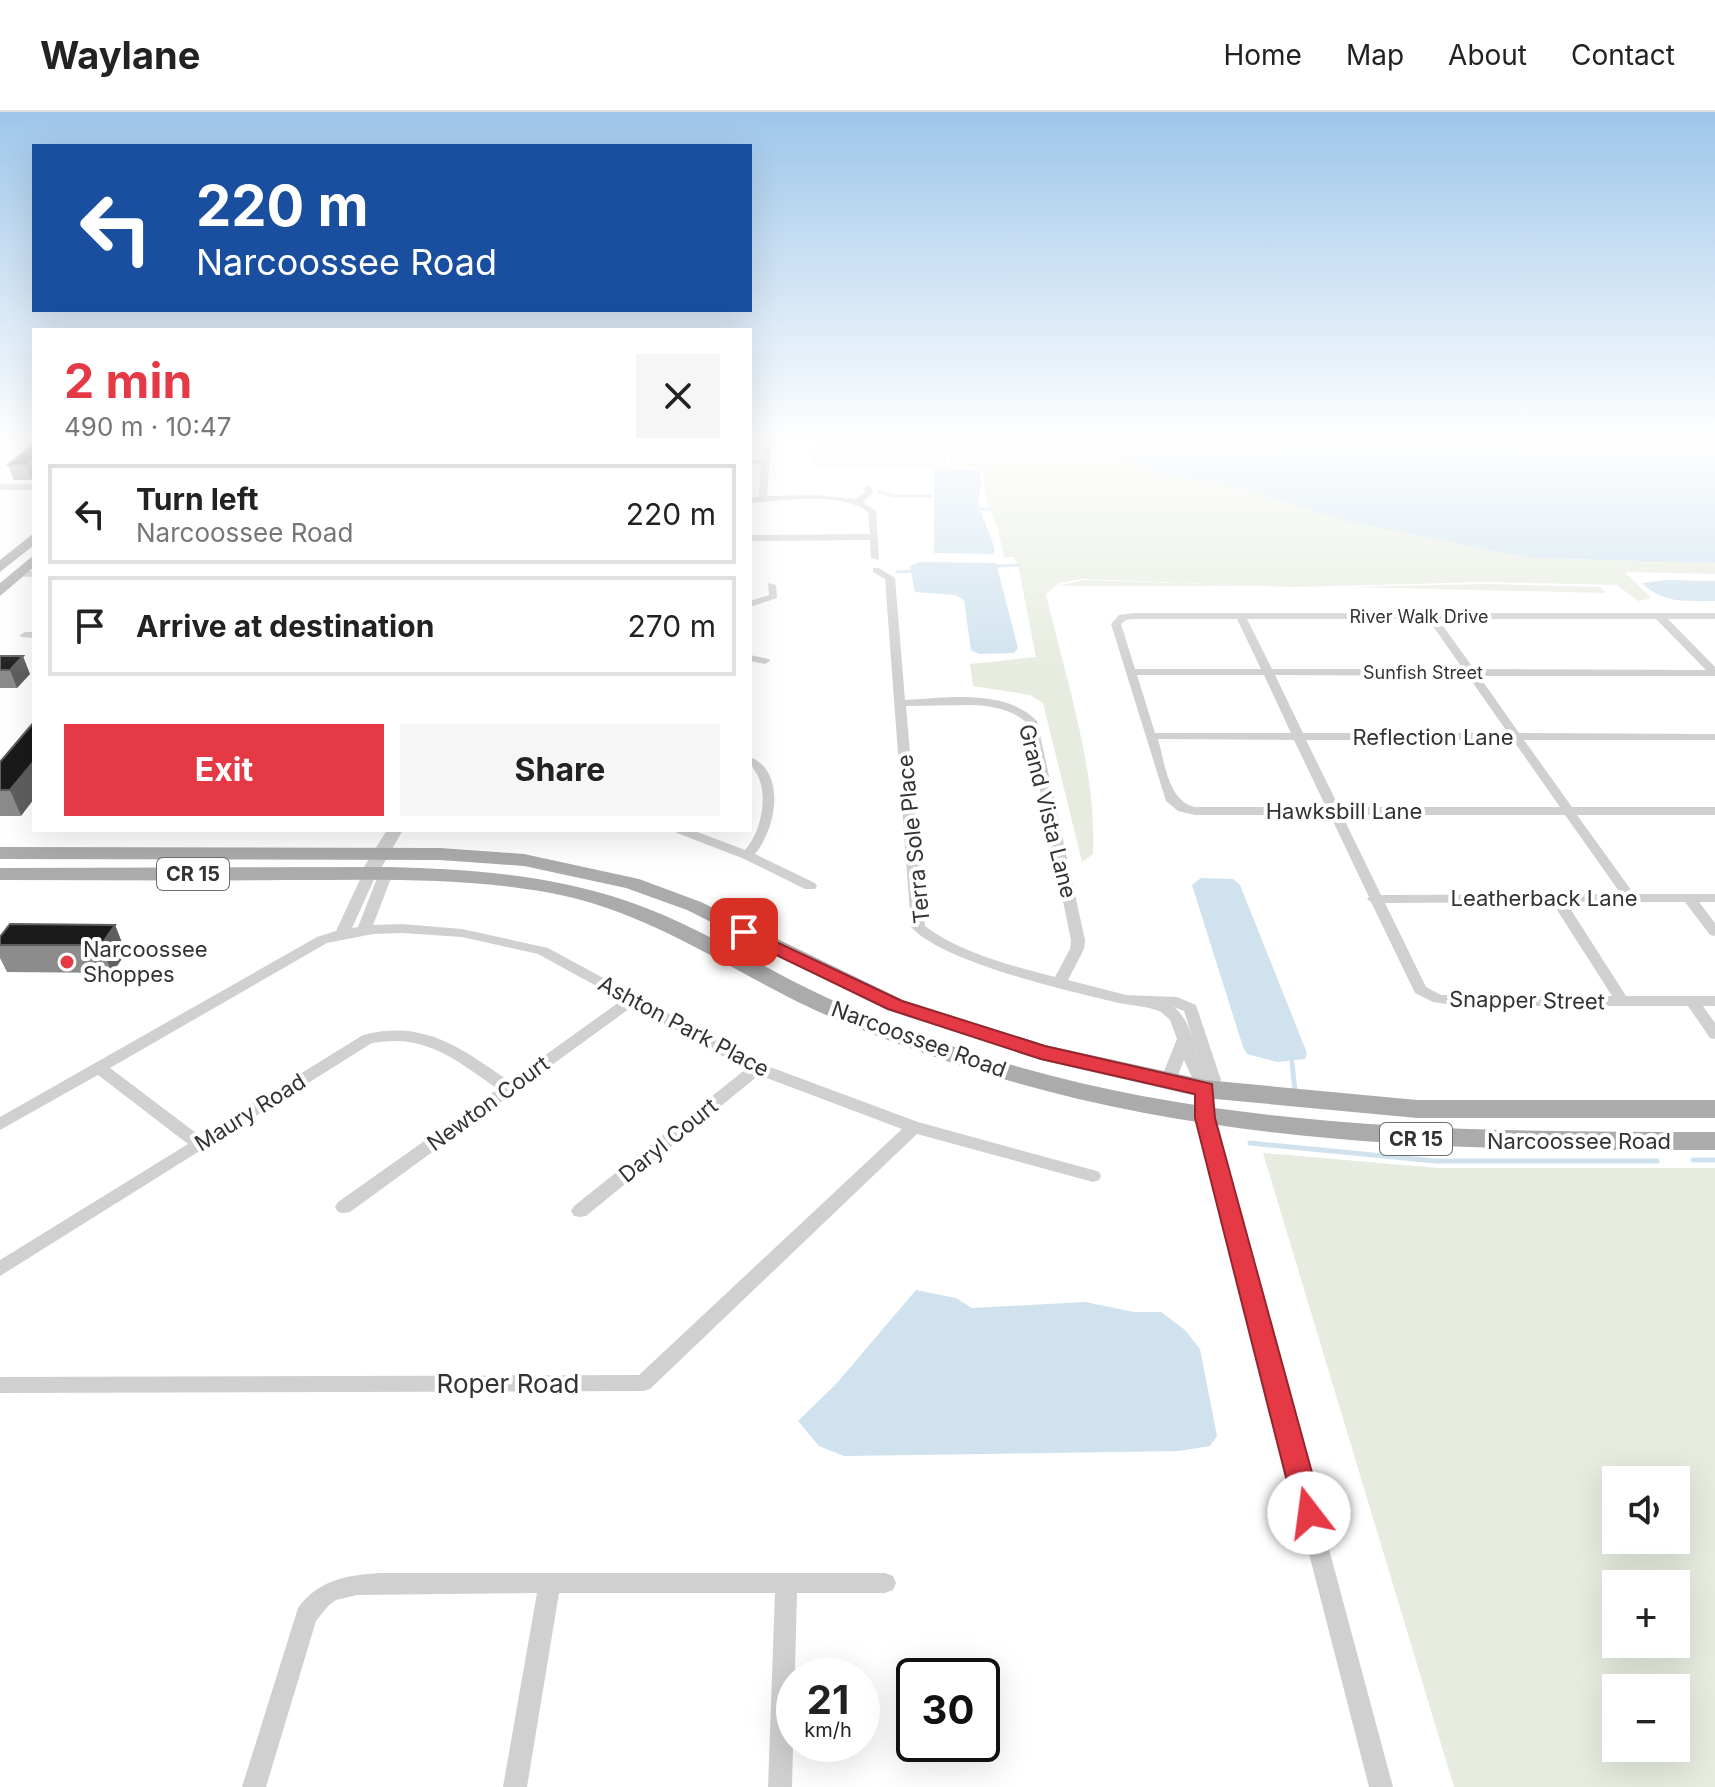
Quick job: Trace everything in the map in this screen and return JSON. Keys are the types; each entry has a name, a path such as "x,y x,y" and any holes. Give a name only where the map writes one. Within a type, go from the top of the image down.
{"highway":[{"path":"0,568 32,539"},
{"path":"0,591 26,574 13,566 32,547"}],"main road":[{"name":"Narcoossee Road","path":"0,853 385,855 524,860 632,883 694,906 895,1005 1041,1052 1205,1089 1417,1109 1715,1109"},
{"path":"0,873 20,865 149,866 177,854"},
{"name":"Narcoossee Road","path":"0,873 385,855 626,907 696,936 785,986 872,1026 1023,1077 1205,1118 1290,1130 1428,1140 1715,1141"},
{"path":"1205,1089 1205,1118"}],"street":[{"path":"752,538 874,537 873,518"},
{"name":"Terra Sole Place","path":"874,537 876,564 890,578 918,927 941,945 1060,982 1142,1001 1174,1014 1180,1021 1183,1042 1195,1077 1205,1089 1213,1080 1191,1008 1177,1002 1142,1001"},
{"path":"752,603 774,596 771,585"},
{"name":"Snapper Street","path":"1241,616 1414,983 1430,996 1460,1001 1715,1001"},
{"path":"1431,616 1630,898"},
{"path":"1659,616 1715,673"},
{"name":"River Walk Drive","path":"1123,617 1715,616"},
{"name":"Hawksbill Lane","path":"1123,617 1116,624 1170,798 1182,808 1715,811"},
{"path":"752,658 765,661"},
{"name":"Sunfish Street","path":"1131,672 1715,673"},
{"name":"Grand Vista Lane","path":"900,703 996,704 1018,710 1031,721 1078,940 1077,949 1060,982"},
{"name":"Reflection Lane","path":"1152,736 1715,737"},
{"path":"747,855 758,846 764,834 767,776 760,765 752,762"},
{"path":"686,832 747,855 810,886"},
{"path":"364,930 385,855"},
{"path":"343,932 385,855"},
{"path":"1556,898 1622,1001"},
{"path":"1689,898 1715,932"},
{"name":"Leatherback Lane","path":"1374,899 1715,898"},
{"name":"Ashton Park Place","path":"0,1124 322,940 343,932 364,930 449,931 511,941 571,965 631,1001 757,1068 914,1127 1093,1176"},
{"name":"Newton Court","path":"344,1207 631,1001"},
{"path":"1692,1001 1715,1034"},
{"name":"Maury Road","path":"0,1269 354,1046 382,1035 416,1034 430,1038 508,1088"},
{"path":"1168,1081 1183,1042"},
{"path":"99,1068 199,1144"},
{"name":"Daryl Court","path":"580,1211 757,1068"},
{"path":"1205,1118 1381,1787"},
{"name":"Roper Road","path":"0,1385 643,1383 914,1127"},
{"path":"515,1787 550,1583"},
{"path":"254,1787 306,1616 321,1594 347,1585 885,1583"},
{"path":"780,1787 786,1584"}],"shaded area":[{"path":"994,518 1334,518 1530,558 1715,563 1715,574 1625,572 1651,598 1638,601 1617,585 1486,582 1293,587 1082,579 1059,583 1046,594 1085,756 1093,822 1093,854 1082,862 1043,703 1030,695 973,686 970,664 1036,657 1018,565 1014,557 1004,557"},
{"path":"1083,580 1268,586 1059,586"},
{"path":"1487,584 1600,587 1606,593 1349,587"},
{"path":"1263,1153 1438,1168 1715,1168 1715,1787 1454,1787"}],"water":[{"path":"934,518 983,518 995,551 992,554 934,553"},
{"path":"1334,518 1715,518 1715,563 1530,558"},
{"path":"919,562 996,563 1018,648 1014,653 979,654 971,650 964,600 955,595 915,592 910,566"},
{"path":"1715,581 1715,601 1667,598 1642,583"},
{"path":"1201,878 1233,879 1240,885 1307,1053 1305,1059 1277,1062 1247,1054 1192,885"},
{"path":"916,1290 956,1298 972,1308 1085,1302 1134,1312 1161,1312 1185,1330 1200,1349 1217,1436 1210,1446 1179,1451 844,1456 819,1446 798,1421 836,1384"}],"building":[{"path":"0,656 23,656 10,670 0,670"},
{"path":"32,724 32,763 10,790 0,790 0,762"},
{"path":"10,924 115,925 101,945 0,945 0,937"}],"waterway":[{"path":"997,566 1018,565"},
{"path":"897,572 914,571"},
{"path":"1292,1063 1295,1091"},
{"path":"1250,1143 1435,1161 1657,1161"},
{"path":"1693,1160 1715,1160"}],"place":[{"name":"Narcoossee Shoppes","path":"67,962"}],"route":[{"path":"744,932 895,1005 1041,1052 1205,1089 1205,1118 1309,1513"}]}
